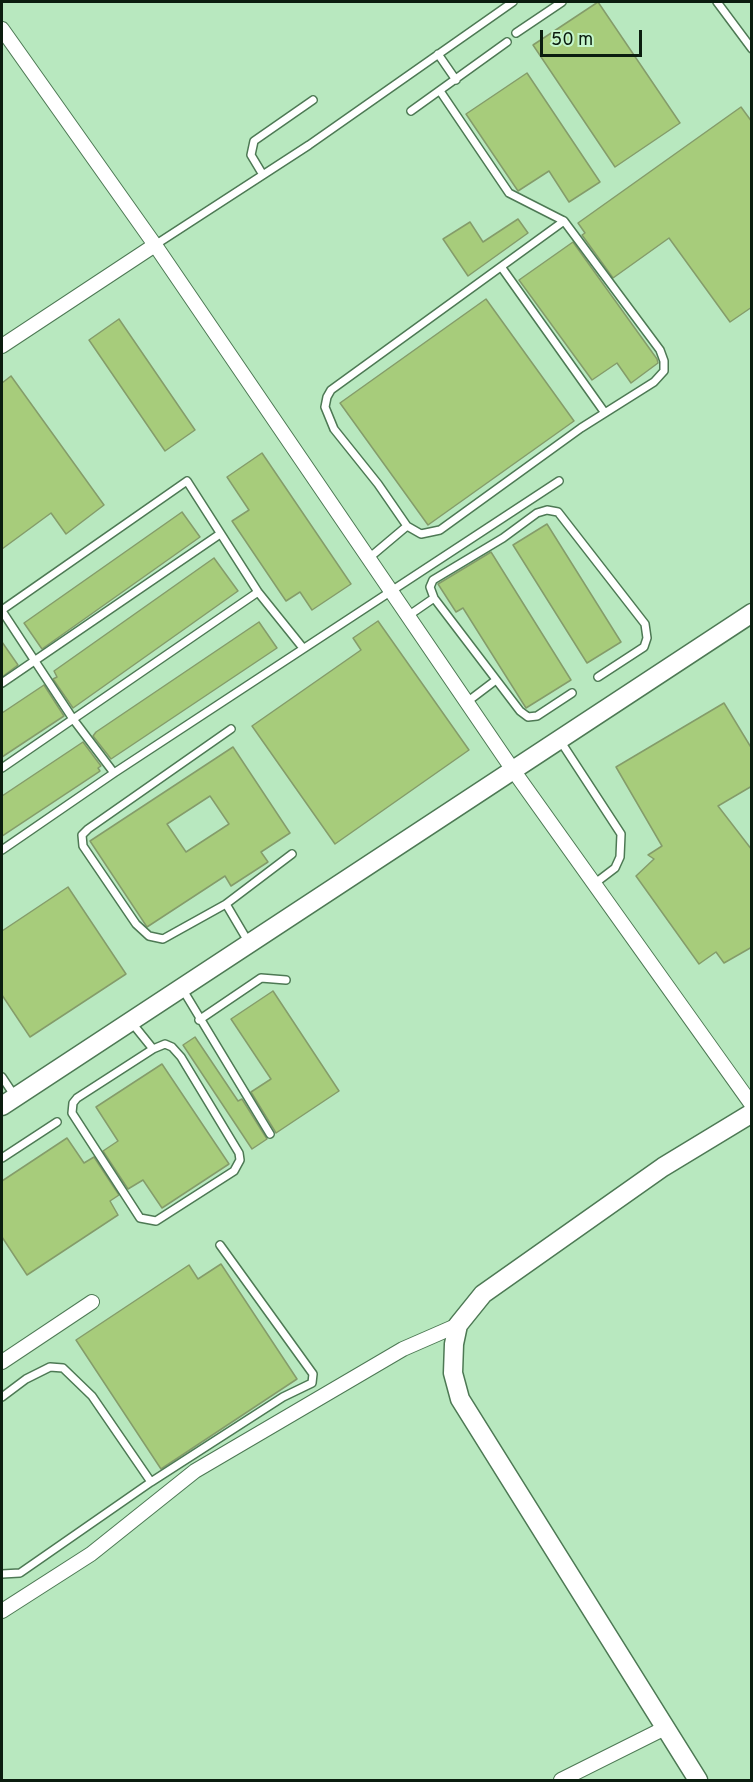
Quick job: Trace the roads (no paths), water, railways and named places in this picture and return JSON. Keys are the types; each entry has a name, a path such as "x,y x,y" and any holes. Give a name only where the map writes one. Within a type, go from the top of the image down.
{"street":[{"path":"2,29 154,245 513,770 752,1105"},
{"path":"2,346 154,245"},
{"path":"8,1102 752,612"},
{"path":"2,1611 91,1554 195,1471 403,1349 458,1325 483,1293 663,1167 752,1113"},
{"path":"2,1362 93,1302"},
{"path":"458,1325 453,1372 460,1399 698,1780"},
{"path":"561,1780 665,1728"}],"lane":[{"path":"154,245 263,175 513,2"},
{"path":"516,33 562,2"},
{"path":"717,2 752,49"},
{"path":"411,111 507,42"},
{"path":"438,54 456,80"},
{"path":"440,91 509,193 564,221 660,350 664,370 654,382 605,413 440,530 421,534 407,526 378,484 334,429 326,407 327,397 332,390 564,221"},
{"path":"263,175 251,155 254,141 314,100"},
{"path":"502,268 605,413"},
{"path":"114,773 73,719 2,611 187,481 258,592 303,648"},
{"path":"2,850 114,773 303,648 392,593 559,481"},
{"path":"572,693 537,716 528,717 519,711 434,598 430,587 433,580 503,538 537,513 547,510 558,512 645,624 648,638 644,647 598,677"},
{"path":"369,558 407,526"},
{"path":"2,683 220,534"},
{"path":"2,768 258,592"},
{"path":"408,616 434,598"},
{"path":"467,702 496,680"},
{"path":"231,729 82,835 83,846 136,924 149,936 163,939 226,904 292,854"},
{"path":"559,739 621,834 620,857 615,868 594,884"},
{"path":"226,904 249,943"},
{"path":"200,1020 261,978 286,980"},
{"path":"181,988 270,1134"},
{"path":"131,1021 153,1049"},
{"path":"165,1044 176,1052 239,1152 240,1160 234,1171 156,1221 140,1218 72,1113 73,1103 77,1098 153,1049 165,1044"},
{"path":"2,1077 8,1102"},
{"path":"2,1158 57,1122"},
{"path":"220,1245 313,1374 312,1383 322,1396"},
{"path":"2,1397 26,1378 50,1367 63,1368 92,1396 151,1482"},
{"path":"2,1574 20,1573 151,1482 283,1397 312,1383"}]}
